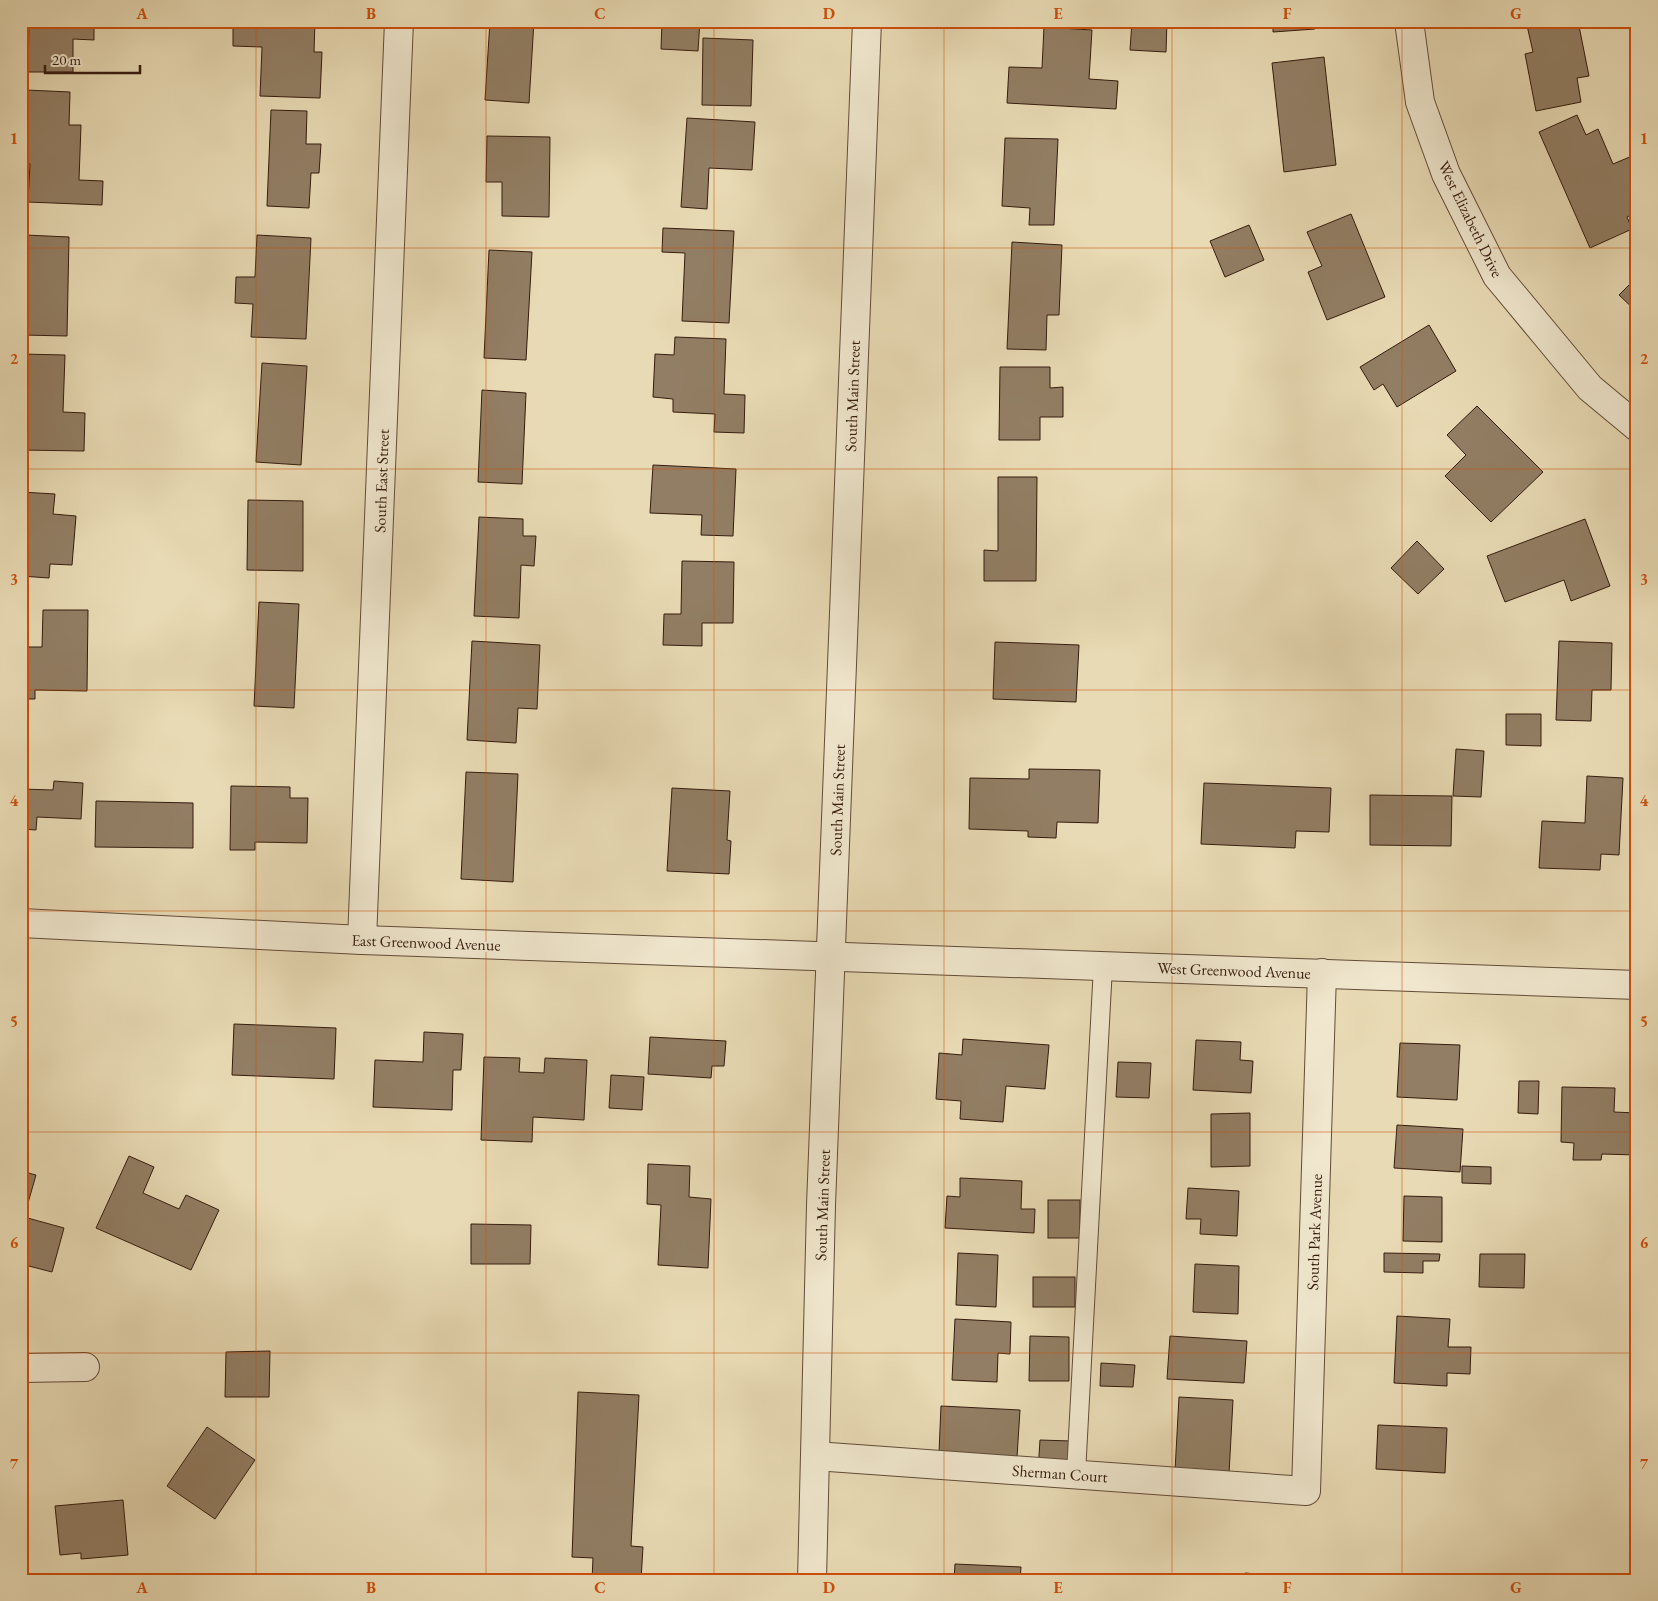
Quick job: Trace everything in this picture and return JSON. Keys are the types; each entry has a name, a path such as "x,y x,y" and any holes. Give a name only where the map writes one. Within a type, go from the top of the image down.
{"street":[{"name":"South East Street","path":"362,940 399,21"},
{"name":"South Main Street","path":"812,1580 814,1456 831,957 866,21"},
{"name":"West Elizabeth Drive","path":"1409,21 1420,102 1446,174 1497,276 1590,388 1637,427"},
{"name":"East Greenwood Avenue","path":"21,923 362,940 831,957"},
{"name":"West Greenwood Avenue","path":"831,957 1637,985"},
{"name":"South Park Avenue","path":"1306,1491 1322,973"},
{"path":"21,1368 85,1367"},
{"name":"Sherman Court","path":"814,1456 1306,1491"}],"lane":[{"path":"1076,1474 1103,966"}],"building":[{"path":"29,21 94,21 94,40 73,39 73,72 28,72"},
{"path":"233,21 315,21 314,52 322,52 320,98 260,96 262,47 233,46"},
{"path":"490,21 534,21 529,103 485,100"},
{"path":"662,21 700,21 698,51 661,49"},
{"path":"1132,21 1167,21 1166,52 1130,50"},
{"path":"1273,21 1315,21 1315,29 1273,32"},
{"path":"1526,21 1578,21 1589,76 1577,78 1581,102 1536,111 1525,54 1533,52"},
{"path":"1044,27 1092,30 1089,79 1118,81 1116,109 1007,103 1009,67 1042,68"},
{"path":"703,38 753,40 751,106 702,105"},
{"path":"1324,57 1336,165 1284,172 1272,63"},
{"path":"26,90 70,92 69,125 81,125 79,180 103,181 102,205 28,202 30,164 22,164"},
{"path":"271,110 307,111 306,144 321,144 319,173 311,173 309,208 267,206"},
{"path":"1577,115 1586,135 1598,129 1613,164 1632,156 1637,167 1637,212 1627,217 1632,229 1590,248 1539,132"},
{"path":"687,118 755,122 752,170 709,168 707,209 681,207"},
{"path":"487,136 550,137 549,217 502,216 502,182 486,182"},
{"path":"1005,138 1058,139 1054,225 1029,225 1030,208 1002,206"},
{"path":"1351,214 1385,297 1327,320 1308,272 1322,266 1307,232"},
{"path":"1249,225 1264,260 1225,277 1210,241"},
{"path":"663,228 734,231 729,323 682,321 685,253 662,252"},
{"path":"25,235 69,237 67,336 23,335"},
{"path":"257,235 311,238 306,339 251,337 253,304 235,303 236,277 255,277"},
{"path":"1012,242 1062,245 1059,315 1047,315 1046,350 1007,349"},
{"path":"489,250 532,252 526,360 484,358"},
{"path":"1637,277 1637,312 1619,295"},
{"path":"1429,325 1456,371 1397,407 1383,384 1374,390 1360,367"},
{"path":"675,337 726,339 724,394 745,395 744,433 714,432 715,414 673,412 673,399 653,397 655,354 674,355"},
{"path":"21,354 65,355 63,412 85,413 84,451 21,450"},
{"path":"262,363 307,366 301,465 256,462"},
{"path":"1000,367 1050,367 1050,388 1063,387 1063,417 1040,417 1040,440 999,440"},
{"path":"482,390 526,393 522,484 478,482"},
{"path":"1477,406 1543,472 1491,522 1445,476 1466,455 1447,435"},
{"path":"653,465 736,469 733,536 701,535 702,515 650,513"},
{"path":"998,477 1037,477 1036,581 984,581 984,550 998,551"},
{"path":"21,492 55,494 53,514 76,516 72,565 50,564 49,578 21,576"},
{"path":"248,500 303,501 303,571 247,570"},
{"path":"479,517 523,519 523,536 536,536 534,566 521,565 519,618 474,616"},
{"path":"1585,519 1610,586 1571,601 1564,580 1505,602 1487,556"},
{"path":"1417,541 1444,569 1418,594 1391,568"},
{"path":"682,561 734,562 733,623 702,623 702,646 663,645 664,614 681,614"},
{"path":"259,602 299,604 294,708 254,706"},
{"path":"43,610 88,610 87,691 35,690 35,699 21,699 21,647 42,647"},
{"path":"472,641 540,645 537,709 518,708 516,743 467,740"},
{"path":"1559,641 1612,643 1611,690 1592,690 1591,721 1556,720"},
{"path":"995,642 1079,645 1076,702 993,699"},
{"path":"1506,714 1541,714 1541,746 1506,745"},
{"path":"1456,749 1484,751 1481,797 1453,796"},
{"path":"1029,769 1100,770 1098,823 1057,822 1056,838 1028,837 1028,831 969,829 970,778 1029,779"},
{"path":"466,772 518,774 513,882 461,879"},
{"path":"1587,776 1623,778 1619,855 1601,854 1600,870 1539,868 1542,821 1585,823"},
{"path":"54,781 83,783 81,819 37,817 36,830 21,829 21,789 53,790"},
{"path":"1204,783 1331,788 1329,832 1296,831 1295,848 1201,844"},
{"path":"231,786 290,787 290,798 308,798 307,843 255,842 255,850 230,850"},
{"path":"672,788 730,791 727,840 731,841 729,874 667,871"},
{"path":"1370,795 1452,796 1451,846 1370,845"},
{"path":"96,801 193,803 193,848 95,847"},
{"path":"234,1024 336,1028 334,1079 232,1075"},
{"path":"424,1032 463,1034 461,1070 453,1070 452,1110 373,1107 375,1060 423,1062"},
{"path":"650,1037 726,1041 724,1066 712,1066 711,1078 648,1074"},
{"path":"963,1039 1049,1045 1045,1089 1006,1086 1003,1122 960,1119 961,1101 936,1099 939,1053 962,1055"},
{"path":"1196,1040 1241,1042 1240,1060 1253,1061 1251,1093 1193,1090"},
{"path":"1400,1043 1460,1045 1457,1100 1397,1097"},
{"path":"484,1057 520,1058 519,1072 544,1073 545,1058 587,1060 584,1120 533,1117 532,1142 481,1140"},
{"path":"1118,1062 1151,1063 1149,1098 1116,1097"},
{"path":"611,1075 644,1077 642,1110 609,1108"},
{"path":"1519,1081 1539,1081 1538,1114 1518,1113"},
{"path":"1562,1087 1615,1088 1614,1112 1637,1113 1637,1155 1602,1154 1601,1160 1573,1160 1574,1143 1561,1142"},
{"path":"1250,1113 1250,1166 1211,1167 1211,1114"},
{"path":"1397,1125 1463,1129 1460,1172 1394,1168"},
{"path":"129,1156 154,1167 143,1193 179,1209 186,1195 219,1210 191,1270 96,1228"},
{"path":"648,1164 690,1166 689,1197 711,1199 708,1268 658,1265 661,1205 647,1204"},
{"path":"1462,1166 1491,1167 1491,1184 1462,1183"},
{"path":"21,1171 36,1175 24,1217 64,1228 52,1272 21,1264"},
{"path":"960,1178 1022,1181 1021,1209 1035,1209 1034,1233 945,1228 947,1196 960,1197"},
{"path":"1188,1188 1239,1191 1237,1236 1200,1234 1201,1219 1186,1219"},
{"path":"1404,1196 1442,1197 1442,1242 1403,1241"},
{"path":"1048,1200 1080,1200 1080,1238 1048,1238"},
{"path":"471,1224 531,1225 530,1264 471,1264"},
{"path":"958,1253 998,1255 996,1307 956,1305"},
{"path":"1384,1253 1440,1254 1439,1261 1423,1261 1423,1273 1384,1272"},
{"path":"1480,1254 1525,1254 1524,1288 1479,1287"},
{"path":"1195,1264 1239,1266 1238,1314 1193,1312"},
{"path":"1033,1277 1075,1277 1075,1307 1033,1307"},
{"path":"1397,1316 1450,1319 1448,1347 1471,1347 1470,1374 1447,1373 1447,1386 1394,1383"},
{"path":"955,1319 1011,1322 1010,1354 998,1353 997,1382 952,1380"},
{"path":"1030,1336 1069,1337 1069,1381 1029,1381"},
{"path":"1170,1336 1247,1341 1244,1383 1167,1379"},
{"path":"270,1351 269,1397 225,1397 226,1352"},
{"path":"1101,1363 1135,1365 1133,1387 1100,1386"},
{"path":"578,1392 639,1395 631,1546 643,1547 641,1580 592,1580 593,1558 572,1557"},
{"path":"1179,1397 1233,1400 1229,1474 1175,1471"},
{"path":"941,1406 1020,1410 1017,1457 939,1453"},
{"path":"1378,1425 1447,1428 1445,1473 1376,1469"},
{"path":"207,1427 255,1460 215,1519 167,1486"},
{"path":"1040,1440 1071,1441 1069,1472 1038,1471"},
{"path":"123,1500 128,1555 81,1559 81,1553 60,1555 55,1506"},
{"path":"955,1564 1021,1567 1020,1580 954,1580"},
{"path":"1245,1573 1269,1575 1269,1580 1245,1580"}]}
